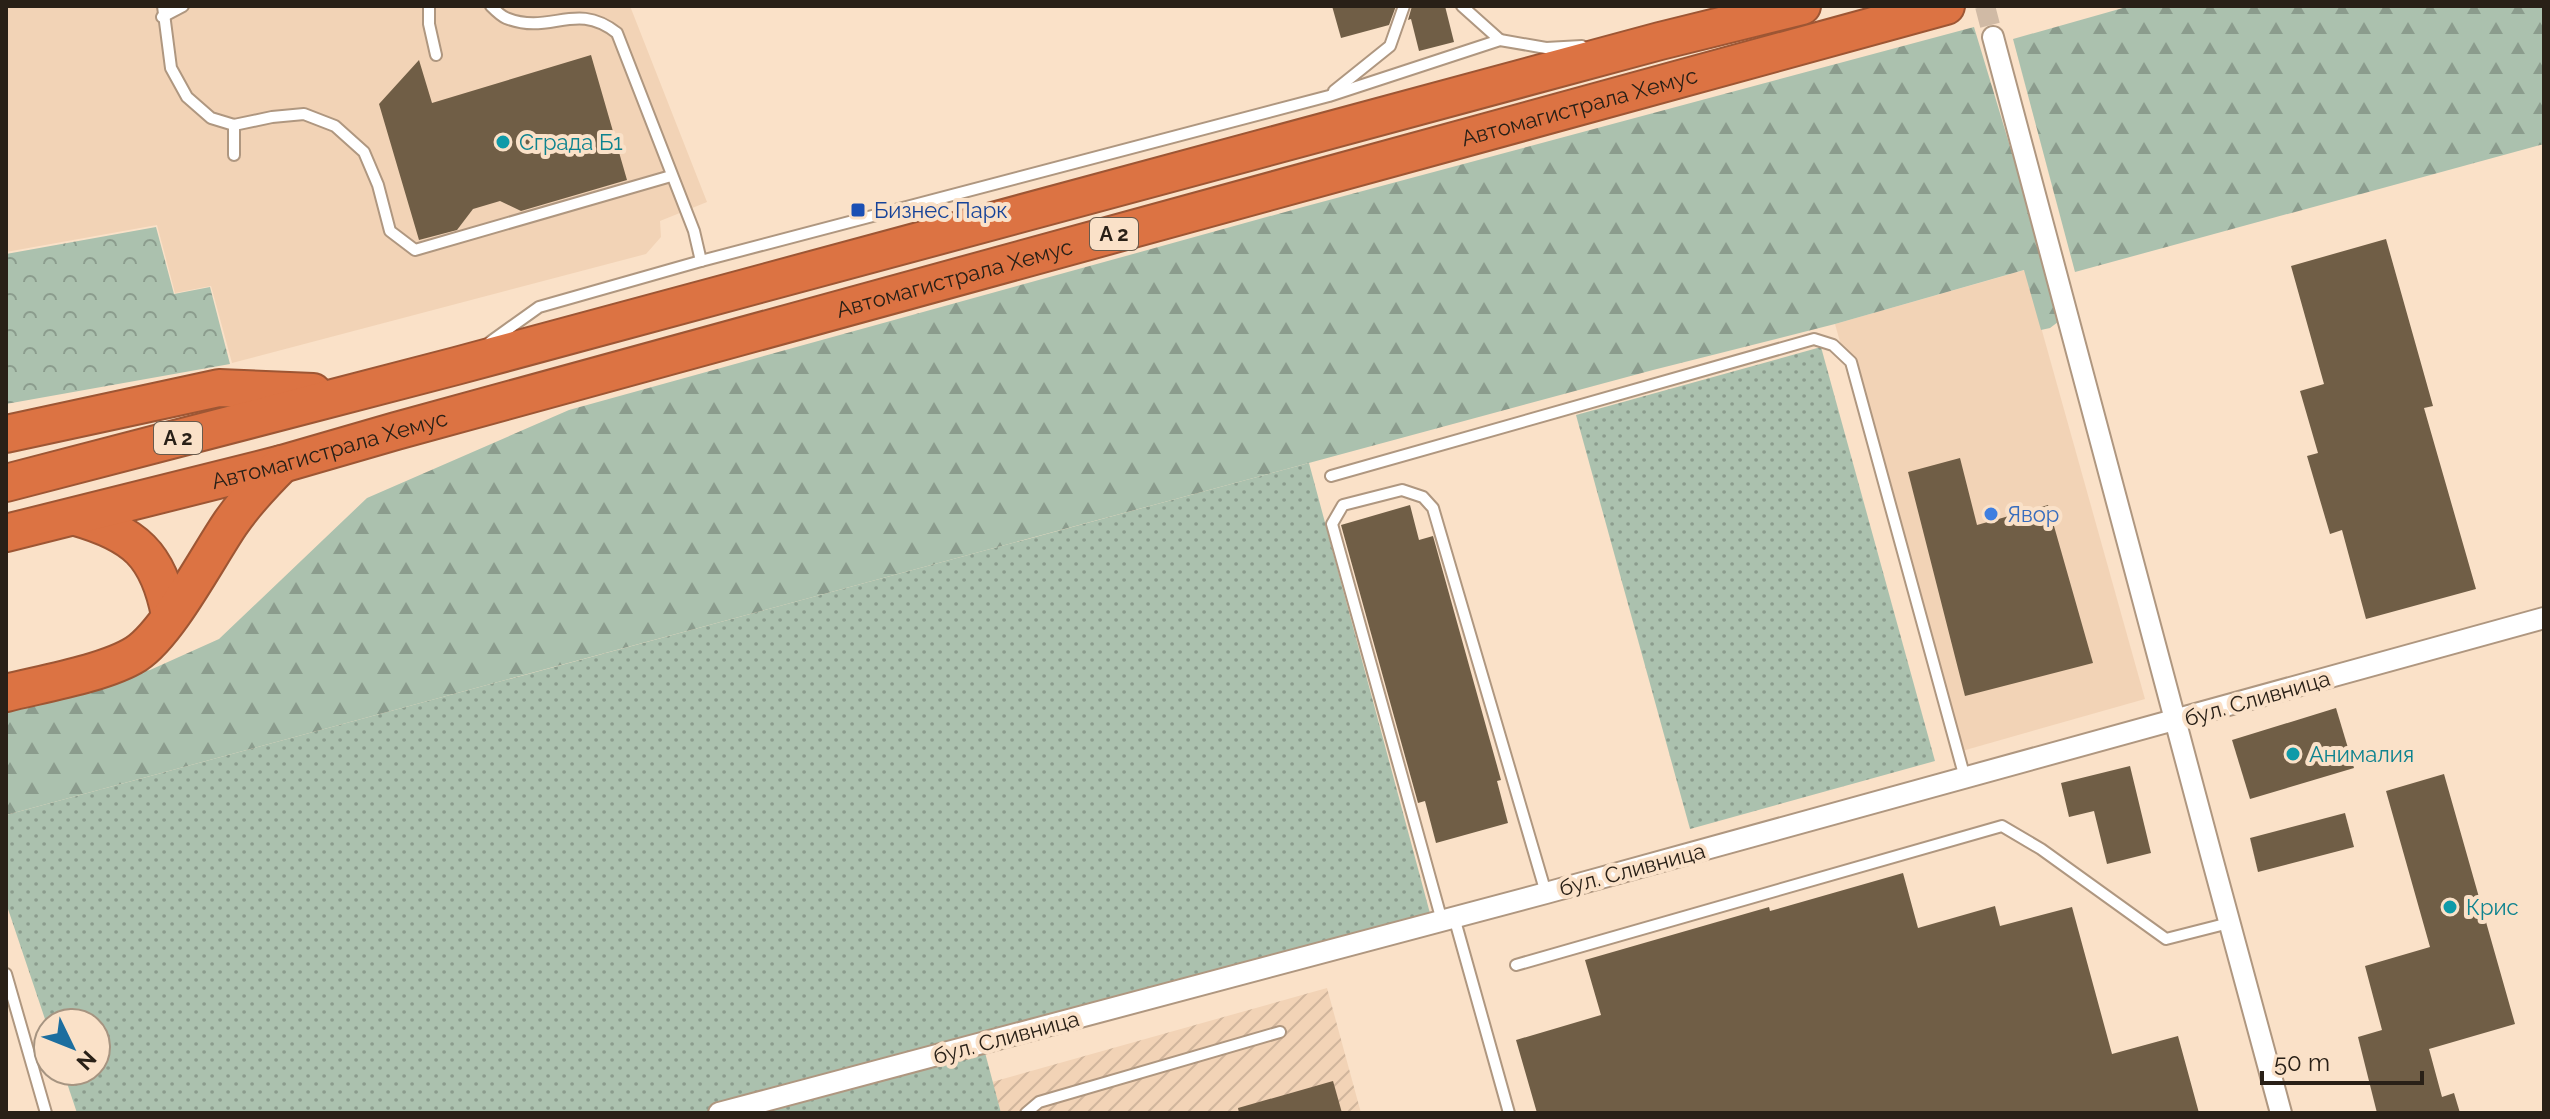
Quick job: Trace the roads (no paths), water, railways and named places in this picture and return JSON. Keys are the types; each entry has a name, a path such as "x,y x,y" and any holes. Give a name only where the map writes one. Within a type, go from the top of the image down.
{"highway":[{"name":"Автомагистрала Хемус","path":"6,483 456,366 1660,41 1802,6"},
{"name":"Автомагистрала Хемус","path":"6,533 282,464 1946,6"},
{"path":"6,434 219,388 351,394"},
{"path":"6,693 119,663 138,652 157,634 231,522 254,492 282,464"},
{"path":"76,517 107,526 136,545 157,569 170,615"}],"street":[{"path":"1993,37 2281,1113"},
{"name":"бул. Сливница","path":"719,1113 1546,893 2544,618"}],"lane":[{"path":"183,6 162,11 171,68 187,97 211,118 234,125 304,114 335,126 364,152 378,185 390,231 415,250 671,176"},
{"path":"429,6 429,24 436,55"},
{"path":"491,6 505,18 528,21 578,6 594,9 605,17 617,33 694,231 701,261"},
{"path":"1329,96 1390,46 1404,6"},
{"path":"1462,6 1500,40"},
{"path":"456,366 539,307 701,261 1329,96 1500,40 1546,48 1589,45"},
{"path":"1603,45 1660,41"},
{"path":"234,125 234,155"},
{"path":"1331,476 1814,339 1833,345 1851,362 1965,778"},
{"path":"1509,1113 1448,919 1332,524 1343,505 1402,490 1423,497 1433,508 1546,893"},
{"path":"1516,965 2002,826 2041,849 2166,939 2229,923"},
{"path":"6,974 46,1113"},
{"path":"1026,1113 1039,1102 1280,1032"}],"tunnel":[{"path":"1985,6 1993,37"}],"place":[{"name":"Сграда Б1","path":"503,142"},
{"name":"Бизнес Парк","path":"858,210"},
{"name":"Явор","path":"1991,514"},
{"name":"Анималия","path":"2293,754"},
{"name":"Крис","path":"2450,907"}]}
